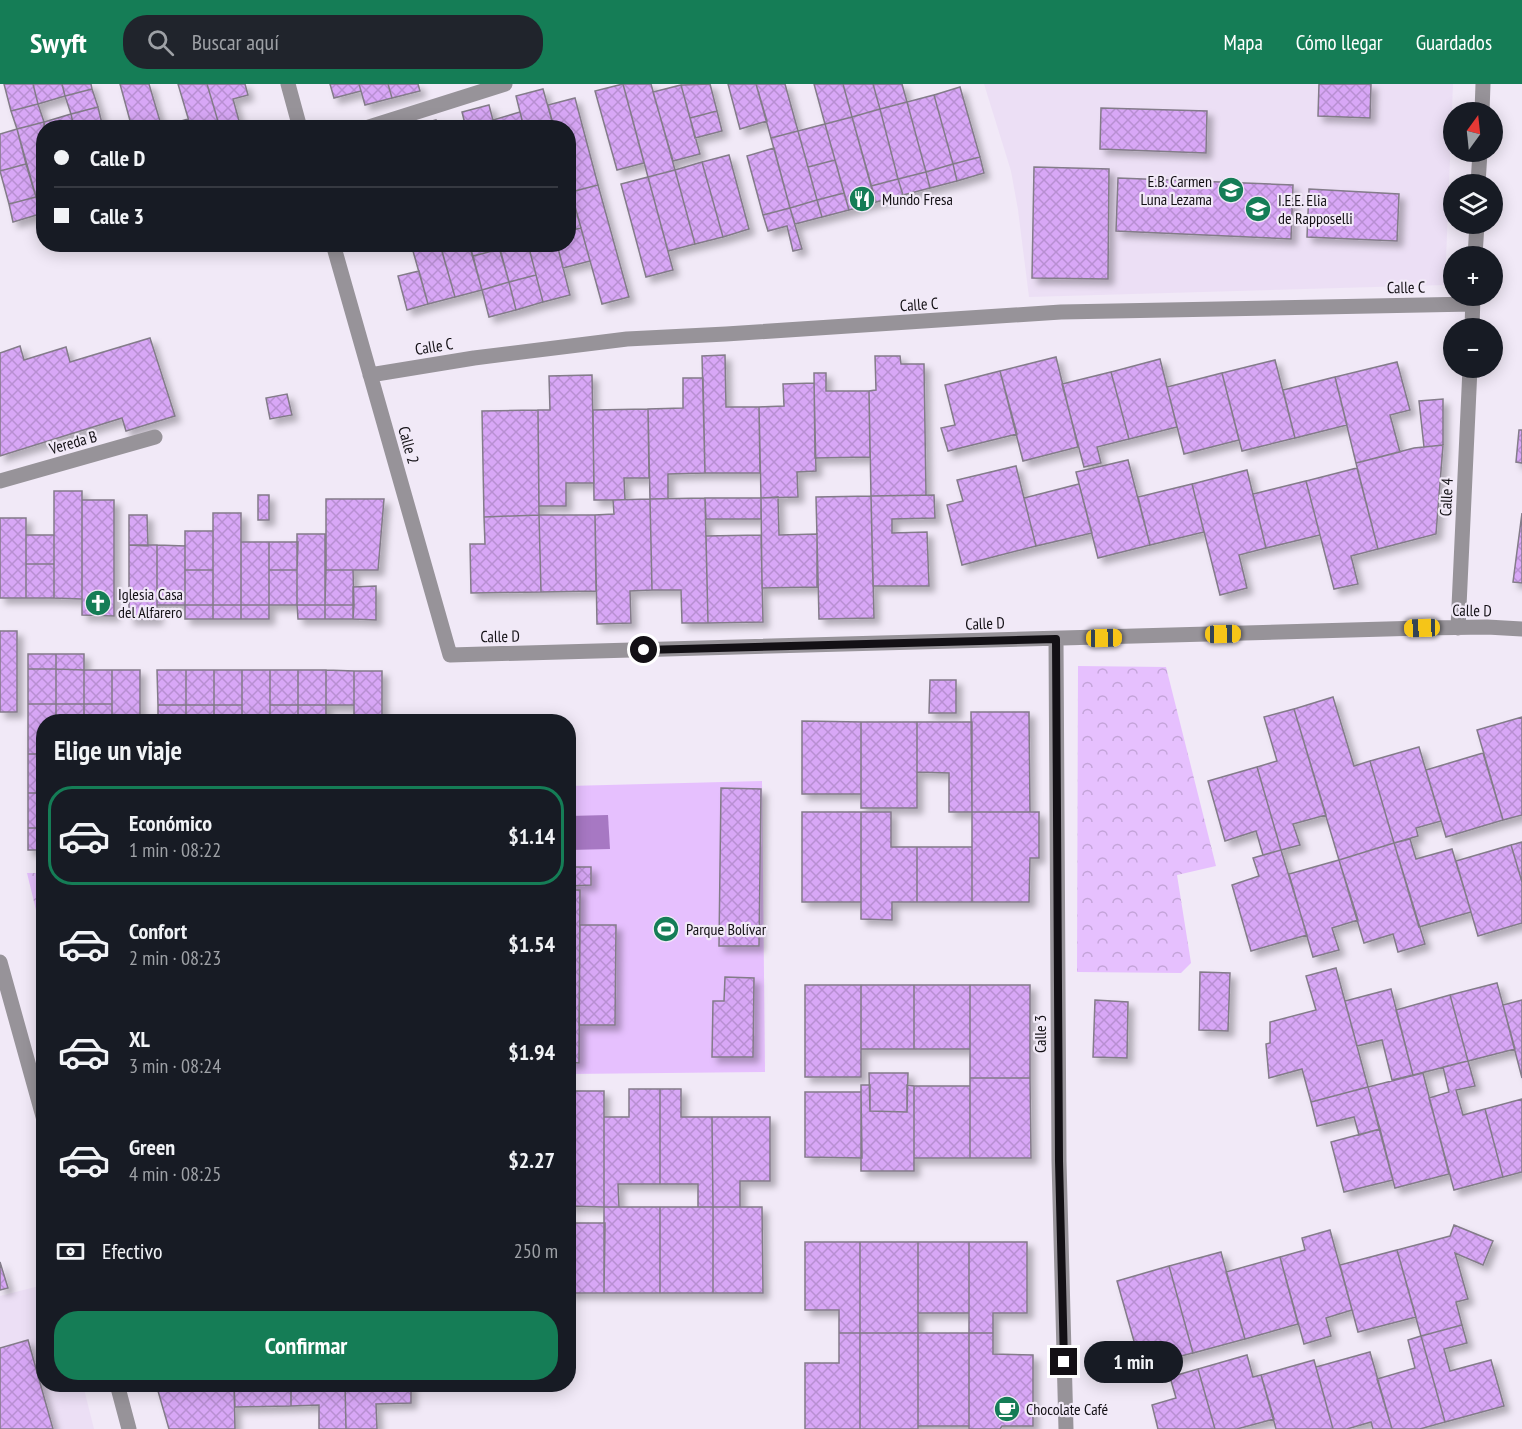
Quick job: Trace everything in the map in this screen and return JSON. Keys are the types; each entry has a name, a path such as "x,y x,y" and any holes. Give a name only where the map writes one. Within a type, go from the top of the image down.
{"street":[{"path":"288,84 298,120"},
{"path":"391,120 505,84"},
{"path":"1482,102 1483,84"},
{"name":"Calle 2","path":"335,252 450,655"},
{"name":"Calle C","path":"370,375 474,358 627,339 1061,312 1443,301"},
{"name":"Calle 4","path":"1458,628 1470,378"},
{"name":"Vereda B","path":"0,481 155,437"},
{"name":"Calle D","path":"450,655 1458,628 1522,630"},
{"name":"Calle 3","path":"1056,639 1059,1150 1065,1429"},
{"path":"0,962 36,1091"},
{"path":"119,1392 129,1429"}],"shaded area":[{"name":"E.B. Carmen Luna Lezama","path":"984,84 1453,84 1452,102 1443,102 1443,162 1450,162 1449,174 1443,174 1443,234 1447,234 1447,246 1443,246 1443,285 1029,297 1011,171"},
{"path":"608,815 610,849 576,850 576,816"},
{"path":"36,1287 36,1392 85,1392 94,1429 0,1429 0,1296"}],"green space":[{"path":"1078,666 1166,667 1216,866 1177,875 1191,963 1181,973 1077,972"},
{"name":"Parque Bolívar","path":"762,781 765,1072 576,1074 576,786"},
{"path":"27,873 36,873 36,910"}],"building":[{"path":"4,84 33,84 38,104 11,111"},
{"path":"33,84 62,84 65,96 38,104"},
{"path":"62,84 91,84 92,89 65,96"},
{"path":"120,84 149,84 160,120 130,120"},
{"path":"178,84 207,84 218,120 189,120"},
{"path":"207,84 245,84 248,95 233,99 239,120 218,120"},
{"path":"330,84 359,84 361,91 334,98"},
{"path":"359,84 388,84 392,98 365,105"},
{"path":"388,84 418,84 420,91 392,98"},
{"path":"623,84 651,84 675,170 648,177"},
{"path":"623,84 644,163 617,170 595,91"},
{"path":"710,84 717,111 690,118 681,85"},
{"path":"728,84 756,84 767,121 740,129"},
{"path":"756,84 785,84 798,131 771,138"},
{"path":"814,84 843,84 852,117 825,124"},
{"path":"843,84 873,84 880,109 852,117"},
{"path":"873,84 902,84 907,102 880,109"},
{"path":"1319,84 1371,84 1370,118 1318,116"},
{"path":"681,85 700,154 673,161 653,92"},
{"path":"960,87 980,157 953,164 934,95"},
{"path":"92,89 98,107 71,114 65,96"},
{"path":"543,89 552,120 522,120 516,96"},
{"path":"934,95 953,164 926,172 907,102"},
{"path":"575,98 598,185 576,191 576,120 552,120 548,105"},
{"path":"907,102 926,172 898,179 880,109"},
{"path":"38,104 43,120 36,120 36,124 17,129 11,111"},
{"path":"489,105 493,120 464,120 462,112"},
{"path":"98,107 101,120 72,120 71,114"},
{"path":"1101,108 1207,111 1206,153 1100,149"},
{"path":"880,109 898,179 871,186 852,117"},
{"path":"717,111 722,131 695,138 690,118"},
{"path":"520,112 522,120 493,120"},
{"path":"71,114 72,120 51,120"},
{"path":"852,117 876,202 849,210 825,124"},
{"path":"36,124 36,197 17,129"},
{"path":"825,124 835,160 808,167 798,131"},
{"path":"17,129 26,164 0,171 0,134"},
{"path":"798,131 817,200 790,208 771,138"},
{"path":"774,148 790,208 763,215 747,156"},
{"path":"729,155 749,229 723,237 702,162"},
{"path":"980,157 984,173 957,181 953,164"},
{"path":"835,160 844,193 817,200 808,167"},
{"path":"702,162 723,237 695,244 675,170"},
{"path":"26,164 36,197 9,204 0,171"},
{"path":"953,164 957,181 930,188 926,172"},
{"path":"1034,167 1109,169 1108,279 1032,278"},
{"path":"675,170 695,244 668,251 648,177"},
{"path":"926,172 930,188 903,195 898,179"},
{"path":"648,177 673,270 646,277 621,184"},
{"path":"1118,178 1293,185 1291,239 1116,231"},
{"path":"898,179 903,195 876,202 871,186"},
{"path":"598,185 629,297 602,304 576,210 576,191"},
{"path":"1309,189 1399,194 1397,241 1307,237"},
{"path":"844,193 849,210 822,217 817,200"},
{"path":"36,197 36,215 13,222 9,204"},
{"path":"817,200 822,217 795,224 790,208"},
{"path":"790,208 802,249 793,251 787,226 768,231 763,215"},
{"path":"576,210 581,228 576,229"},
{"path":"581,228 590,261 563,268 559,252 576,252 576,229"},
{"path":"413,252 442,252 455,297 428,304"},
{"path":"442,252 471,252 482,290 455,297"},
{"path":"472,252 488,252 473,256"},
{"path":"500,252 530,252 536,275 509,282"},
{"path":"501,252 509,282 482,290 473,256"},
{"path":"530,252 559,252 570,295 543,302"},
{"path":"419,271 428,304 407,310 398,276"},
{"path":"536,275 543,302 516,310 509,282"},
{"path":"509,282 516,310 489,317 482,290"},
{"path":"150,338 175,416 126,431 122,418 0,456 0,353 20,346 24,360 66,347 70,362"},
{"path":"725,355 726,407 759,407 760,473 705,473 702,356"},
{"path":"875,356 900,356 901,364 924,364 926,495 871,496 869,391 876,390"},
{"path":"1056,357 1078,447 1023,461 1000,371"},
{"path":"1160,359 1177,427 1129,439 1111,372"},
{"path":"1275,360 1295,438 1242,451 1222,373"},
{"path":"1397,362 1410,410 1390,415 1400,452 1356,463 1335,377"},
{"path":"1000,371 1017,434 948,451 941,428 955,425 945,385"},
{"path":"1111,372 1129,439 1097,447 1101,463 1084,467 1062,384"},
{"path":"814,373 826,373 826,391 869,391 870,457 815,458"},
{"path":"1222,373 1239,440 1184,454 1167,387"},
{"path":"592,375 594,483 566,483 566,506 539,506 538,410 550,410 549,376"},
{"path":"1335,377 1347,425 1295,438 1283,390"},
{"path":"683,378 703,378 705,473 668,474 668,499 650,499 648,409 683,408"},
{"path":"814,383 816,471 797,472 798,497 761,498 759,407 784,406 783,384"},
{"path":"287,394 292,415 270,419 266,398"},
{"path":"1443,399 1443,445 1424,447 1419,401"},
{"path":"648,409 649,478 624,478 625,500 594,500 593,410"},
{"path":"538,410 539,515 484,517 482,411"},
{"path":"1519,430 1522,430 1522,463 1516,462"},
{"path":"1443,445 1436,534 1378,549 1356,463 1414,448"},
{"path":"1128,460 1150,545 1098,558 1076,472"},
{"path":"1016,466 1036,546 962,565 947,505 963,501 957,480"},
{"path":"1357,468 1378,549 1351,556 1358,584 1334,589 1306,481"},
{"path":"1247,470 1266,548 1239,555 1247,588 1220,595 1192,484"},
{"path":"1306,481 1320,535 1266,548 1253,494"},
{"path":"1079,484 1092,533 1036,546 1024,498"},
{"path":"1192,484 1204,532 1150,545 1138,497"},
{"path":"54,491 82,491 82,599 54,598"},
{"path":"258,495 269,495 269,520 258,520"},
{"path":"934,495 935,518 892,519 892,533 927,532 929,586 873,586 871,496"},
{"path":"871,496 874,618 819,619 816,497"},
{"path":"778,497 779,535 817,534 817,587 762,588 761,498"},
{"path":"705,498 761,498 761,519 706,519"},
{"path":"705,498 708,623 682,623 681,590 652,590 650,499"},
{"path":"326,499 384,499 378,570 326,570"},
{"path":"650,499 652,590 630,591 631,623 597,624 595,515 614,514 613,500"},
{"path":"82,500 114,500 114,616 82,615"},
{"path":"213,513 241,513 241,605 213,605"},
{"path":"1522,513 1522,583 1513,582"},
{"path":"129,515 147,515 148,546 129,545"},
{"path":"539,515 595,515 596,591 541,592"},
{"path":"539,515 541,592 471,593 470,544 485,544 484,517"},
{"path":"0,518 26,518 26,598 0,598"},
{"path":"185,531 213,531 213,570 185,570"},
{"path":"297,534 325,534 325,605 297,605"},
{"path":"26,535 54,535 54,564 26,564"},
{"path":"761,535 763,622 708,623 706,536"},
{"path":"241,542 269,542 269,605 241,605"},
{"path":"269,542 298,542 297,570 269,570"},
{"path":"129,545 157,545 157,619 129,619"},
{"path":"157,545 185,546 185,605 157,605"},
{"path":"26,564 54,564 54,598 26,598"},
{"path":"185,570 213,570 213,605 185,605"},
{"path":"269,570 297,570 297,605 269,605"},
{"path":"326,570 353,570 354,605 325,605"},
{"path":"376,586 376,620 353,619 353,587"},
{"path":"185,605 213,605 213,619 185,619"},
{"path":"213,605 241,605 241,619 213,619"},
{"path":"241,605 269,605 269,619 241,619"},
{"path":"297,605 325,605 325,619 298,619"},
{"path":"325,605 354,605 353,619 325,619"},
{"path":"0,631 17,631 17,712 0,712"},
{"path":"28,654 56,654 56,669 28,669"},
{"path":"56,654 84,654 84,670 56,669"},
{"path":"28,669 56,669 56,704 28,704"},
{"path":"56,669 84,670 84,704 56,704"},
{"path":"84,670 112,670 112,704 84,704"},
{"path":"112,670 140,670 140,714 112,714"},
{"path":"157,670 186,670 186,705 158,705"},
{"path":"186,670 214,670 214,705 186,705"},
{"path":"214,670 242,670 242,705 214,705"},
{"path":"242,670 270,670 270,714 242,714"},
{"path":"270,670 298,670 298,705 270,705"},
{"path":"298,670 326,670 326,705 298,705"},
{"path":"326,670 354,671 354,705 326,705"},
{"path":"354,671 382,671 382,714 354,714"},
{"path":"930,680 956,680 956,713 929,713"},
{"path":"1333,697 1354,766 1370,761 1394,843 1339,860 1294,709"},
{"path":"28,704 56,704 56,714 36,714 36,754 28,754"},
{"path":"56,704 84,704 84,714 56,714"},
{"path":"84,704 112,704 112,714 84,714"},
{"path":"158,705 186,705 186,714 158,714"},
{"path":"186,705 214,705 214,714 186,714"},
{"path":"214,705 242,705 242,714 214,714"},
{"path":"270,705 298,705 298,714 270,714"},
{"path":"298,705 326,705 326,714 298,714"},
{"path":"1294,709 1326,815 1293,824 1300,845 1281,850 1257,767 1277,761 1264,717"},
{"path":"971,712 1029,712 1030,812 972,812"},
{"path":"1522,717 1522,815 1503,820 1477,730"},
{"path":"802,721 861,722 861,794 802,794"},
{"path":"861,722 917,722 917,808 861,808"},
{"path":"917,722 972,722 972,812 949,812 949,773 917,772"},
{"path":"1419,747 1441,821 1416,828 1418,836 1394,843 1370,761"},
{"path":"1483,753 1503,820 1446,837 1426,770"},
{"path":"28,754 36,754 36,793 28,793"},
{"path":"1257,767 1281,850 1263,855 1256,831 1225,841 1208,781"},
{"path":"721,788 761,789 759,946 719,946"},
{"path":"28,793 36,793 36,828 28,828"},
{"path":"802,812 861,812 861,902 802,902"},
{"path":"861,812 891,812 891,847 917,847 917,902 892,902 892,920 861,919"},
{"path":"972,812 1039,812 1039,858 1030,858 1029,902 972,902"},
{"path":"28,828 36,828 36,850 28,850"},
{"path":"1410,839 1416,859 1452,849 1471,912 1419,927 1394,843"},
{"path":"1522,842 1522,882 1511,845"},
{"path":"1394,843 1425,944 1398,952 1393,934 1364,943 1339,860"},
{"path":"1511,845 1522,882 1522,923 1478,936 1456,861"},
{"path":"917,847 972,847 972,902 917,902"},
{"path":"1281,850 1307,935 1251,951 1232,885 1259,876 1253,858"},
{"path":"1339,860 1358,920 1332,928 1339,950 1313,957 1289,874"},
{"path":"576,867 591,867 591,885 576,886"},
{"path":"576,890 580,890 579,1063 576,1063"},
{"path":"580,925 616,925 615,1025 579,1025"},
{"path":"1336,968 1368,1087 1311,1102 1302,1069 1269,1078 1266,1044 1270,1043 1270,1022 1316,1010 1306,976"},
{"path":"1200,972 1230,973 1228,1031 1199,1030"},
{"path":"725,977 754,978 753,1057 712,1057 713,1001 724,1001"},
{"path":"1497,983 1515,1049 1468,1061 1450,995"},
{"path":"805,985 861,985 861,1077 805,1077"},
{"path":"861,985 914,985 914,1049 861,1049"},
{"path":"914,985 970,985 970,1049 914,1049"},
{"path":"970,985 1030,985 1030,1078 970,1078"},
{"path":"1391,989 1413,1075 1392,1080 1382,1040 1357,1046 1345,1001"},
{"path":"1450,995 1468,1061 1413,1075 1396,1010"},
{"path":"1095,1000 1128,1002 1127,1058 1093,1057"},
{"path":"1522,1000 1522,1078 1503,1005"},
{"path":"1468,1061 1475,1086 1456,1090 1463,1115 1485,1109 1503,1177 1454,1190 1429,1098 1449,1092 1443,1067"},
{"path":"869,1073 908,1073 907,1112 870,1111"},
{"path":"1423,1073 1449,1174 1395,1188 1368,1087"},
{"path":"970,1078 1030,1078 1031,1158 970,1158"},
{"path":"861,1085 870,1085 870,1111 907,1112 907,1085 914,1086 914,1171 861,1171"},
{"path":"914,1086 970,1086 970,1158 914,1158"},
{"path":"1368,1087 1380,1129 1359,1135 1354,1117 1317,1126 1311,1102"},
{"path":"629,1089 660,1089 660,1184 618,1184 619,1207 604,1207 604,1117 629,1117"},
{"path":"660,1089 681,1089 681,1117 712,1117 713,1207 698,1207 698,1184 660,1184"},
{"path":"576,1091 604,1091 604,1207 576,1206"},
{"path":"805,1092 861,1092 862,1158 805,1157"},
{"path":"1522,1099 1522,1172 1503,1177 1485,1109"},
{"path":"712,1117 770,1117 770,1181 740,1181 740,1207 713,1207"},
{"path":"1380,1129 1393,1180 1344,1192 1331,1142"},
{"path":"604,1207 660,1207 660,1293 604,1293"},
{"path":"660,1207 713,1207 713,1293 660,1293"},
{"path":"713,1207 762,1207 763,1293 713,1293"},
{"path":"576,1223 605,1223 604,1293 576,1293"},
{"path":"1454,1225 1493,1241 1483,1265 1455,1253 1468,1299 1456,1302 1462,1325 1421,1336 1397,1250 1450,1236"},
{"path":"1330,1230 1352,1310 1326,1318 1331,1336 1304,1344 1280,1257 1305,1250 1302,1238"},
{"path":"805,1242 860,1242 860,1333 839,1333 839,1310 805,1310"},
{"path":"860,1242 918,1242 918,1333 860,1333"},
{"path":"918,1242 969,1242 969,1313 918,1313"},
{"path":"969,1242 1027,1242 1027,1313 993,1313 993,1333 969,1333"},
{"path":"1397,1250 1416,1317 1358,1332 1340,1265"},
{"path":"1221,1252 1245,1339 1193,1353 1169,1266"},
{"path":"1280,1257 1298,1324 1245,1339 1226,1272"},
{"path":"0,1262 8,1288 0,1290"},
{"path":"1169,1266 1193,1353 1141,1366 1117,1281"},
{"path":"1462,1325 1467,1343 1444,1349 1450,1371 1491,1360 1504,1406 1445,1422 1421,1336"},
{"path":"839,1333 860,1333 860,1429 805,1429 805,1363 839,1363"},
{"path":"860,1333 918,1333 918,1429 860,1429"},
{"path":"918,1333 969,1333 969,1426 918,1426"},
{"path":"969,1333 993,1333 993,1354 1033,1355 1033,1426 969,1429"},
{"path":"1421,1336 1445,1422 1420,1429 1392,1429 1377,1379 1415,1368 1408,1340"},
{"path":"28,1340 36,1368 36,1392 43,1392 53,1429 0,1429 0,1348"},
{"path":"1370,1352 1392,1429 1373,1429 1371,1422 1347,1429 1333,1429 1316,1367"},
{"path":"1247,1355 1253,1377 1261,1375 1274,1419 1237,1429 1215,1429 1198,1369"},
{"path":"1314,1360 1333,1429 1276,1429 1261,1375"},
{"path":"1198,1369 1215,1429 1158,1429 1152,1405 1176,1398 1170,1377"},
{"path":"158,1392 234,1392 235,1429 169,1429"},
{"path":"234,1392 291,1392 291,1406 235,1407"},
{"path":"291,1392 345,1392 346,1429 319,1429 319,1405 291,1406"},
{"path":"345,1392 411,1392 411,1403 376,1404 377,1429 346,1429"}],"place":[{"name":"E.B. Carmen Luna Lezama","path":"1231,190"},
{"name":"Mundo Fresa","path":"862,199"},
{"name":"I.E.E. Elia de Rapposelli","path":"1258,209"},
{"name":"Iglesia Casa del Alfarero","path":"98,603"},
{"name":"Parque Bolívar","path":"666,929"},
{"name":"Chocolate Café","path":"1007,1409"}],"route":[{"path":"644,650 1056,639 1059,1161 1064,1362"}]}
